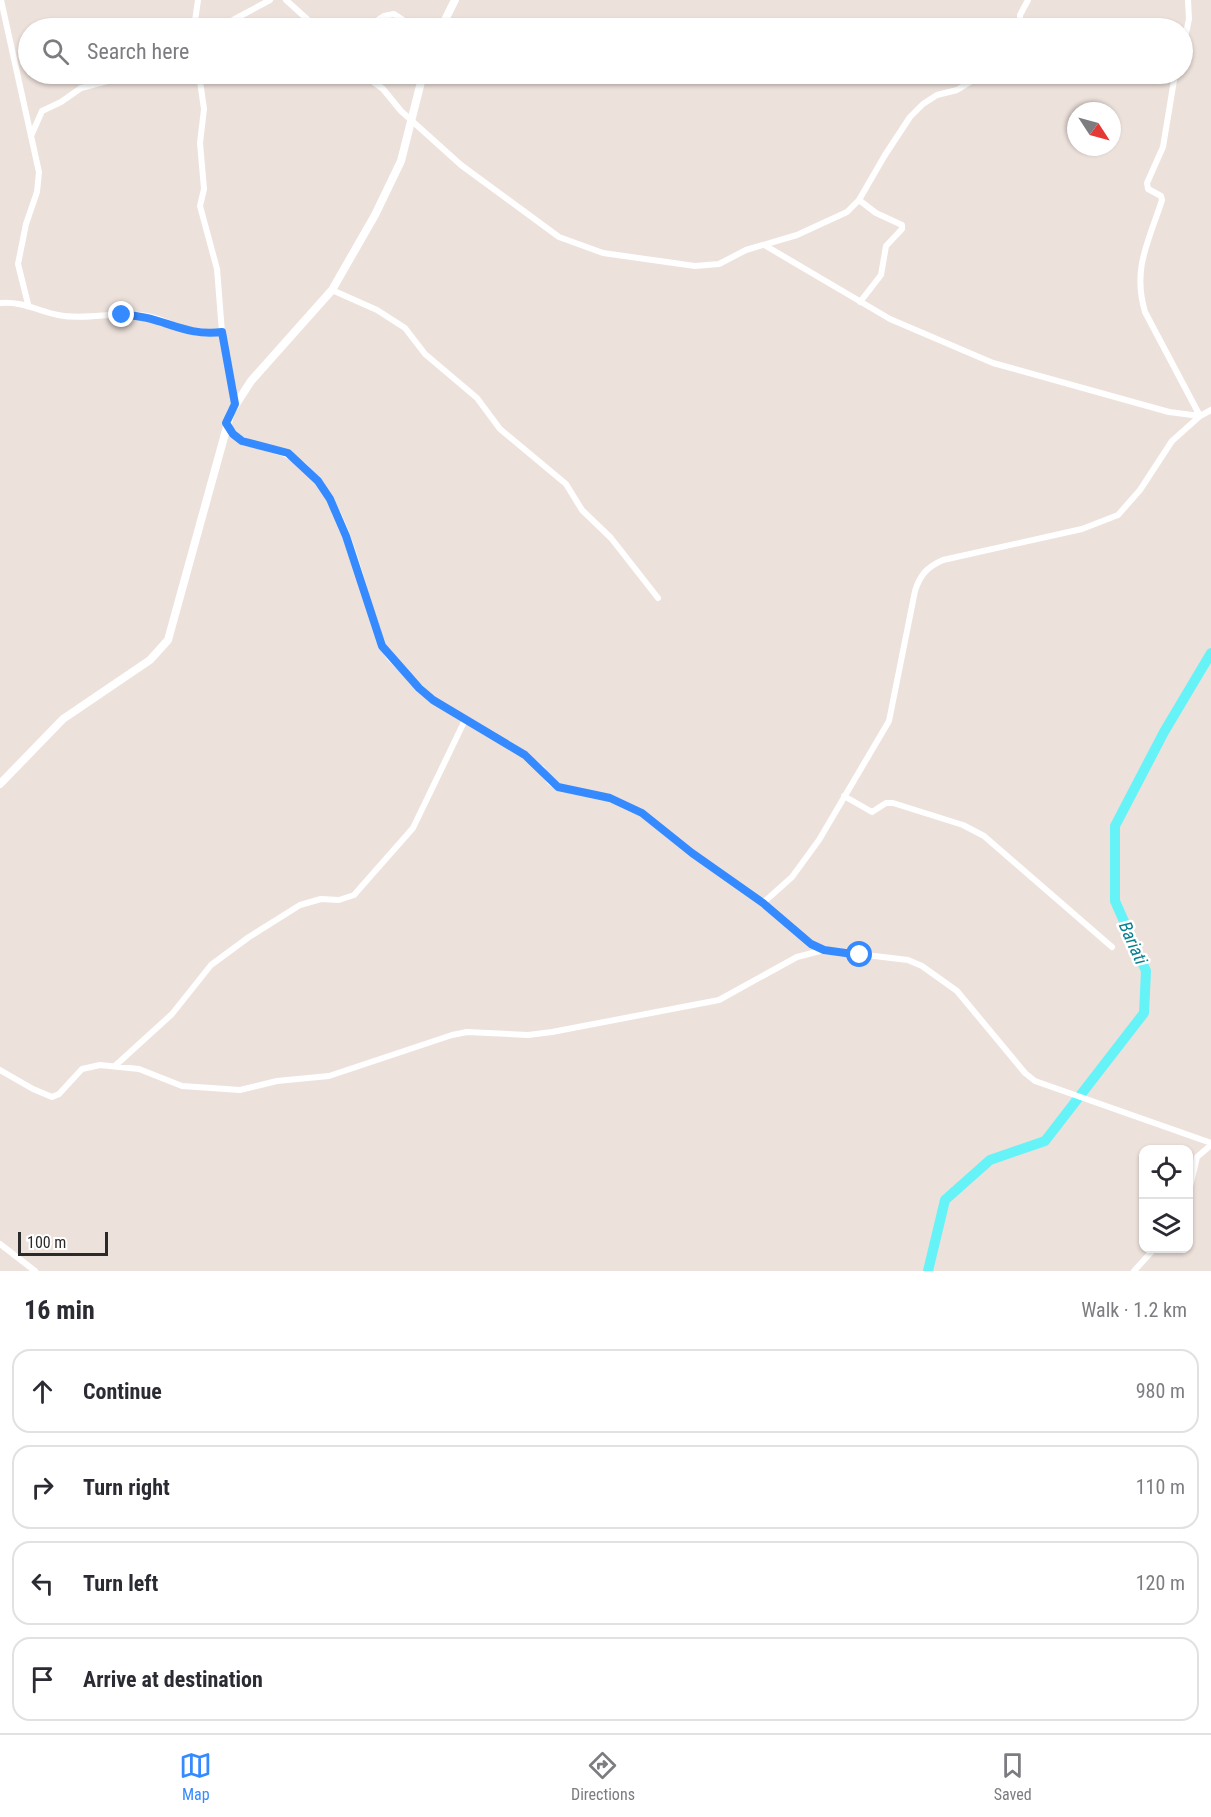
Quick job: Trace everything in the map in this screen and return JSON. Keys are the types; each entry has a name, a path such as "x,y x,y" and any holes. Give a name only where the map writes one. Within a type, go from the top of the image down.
{"street":[{"path":"1,0 39,181 18,264 28,304"},
{"path":"195,18 198,0"},
{"path":"237,18 270,0"},
{"path":"286,0 305,18"},
{"path":"446,18 455,0"},
{"path":"1020,18 1028,0"},
{"path":"1188,0 1188,18"},
{"path":"381,18 394,14 400,18"},
{"path":"31,136 42,111 61,102 81,88 96,84"},
{"path":"200,84 204,109 200,143 204,189 200,206 217,269 222,332 235,404"},
{"path":"376,84 410,120 476,177 551,232 575,245 603,253 695,266 719,264 746,250 797,235 847,212 859,200 910,117 923,104 937,95 957,90 967,84"},
{"path":"0,784 63,719 150,660 168,640 226,423 235,404 273,354 332,290 392,183 401,161 420,84"},
{"path":"1173,84 1163,147 1147,183 1148,189 1161,196 1162,200 1141,257 1141,298 1145,312 1200,416"},
{"path":"859,200 876,213 902,225 902,229 886,246 881,275 860,302"},
{"path":"765,245 860,302 922,333 1001,365 1169,412 1200,416"},
{"path":"332,290 378,310 405,328 425,354 477,398 500,429 566,484 582,510 603,529 658,598"},
{"path":"0,303 28,304 59,315 141,315 195,334 222,332"},
{"path":"763,903 804,861 889,722 915,591 922,573 931,565 943,560 1082,529 1118,515 1140,490 1172,441 1200,416 1211,410"},
{"path":"226,423 233,434 242,441 288,453 318,481 330,499 346,536 382,646 419,688 465,720 536,763 550,782 558,787 610,798 642,813 685,848 763,903 811,944 824,950 908,960 922,966 957,991 1030,1078 1045,1086 1211,1144 1197,1157 1193,1174"},
{"path":"116,1065 172,1014 211,965 249,937 310,901 339,900 354,895 413,828 465,720"},
{"path":"844,796 872,812 886,803 893,803 963,825 984,836 1112,946"},
{"path":"0,1070 33,1089 52,1096 59,1094 82,1069 116,1065 139,1069 182,1086 228,1091 277,1081 316,1079 467,1032 518,1035 552,1032 719,1000 797,957 824,950"},
{"path":"0,1244 35,1271"},
{"path":"1134,1271 1150,1253"}],"waterway":[{"name":"Bariati","path":"928,1271 945,1200 990,1160 1045,1141 1144,1013 1146,971 1115,901 1115,826 1164,732 1211,653"}],"route":[{"path":"122,315 150,317 195,334 222,332 235,404 226,423 233,434 242,441 288,453 318,481 330,499 346,536 368,595 382,646 389,657 419,688 433,700 525,755 536,763 550,782 558,787 586,791 632,806 692,853 763,903 811,944 824,950 860,955"}]}
